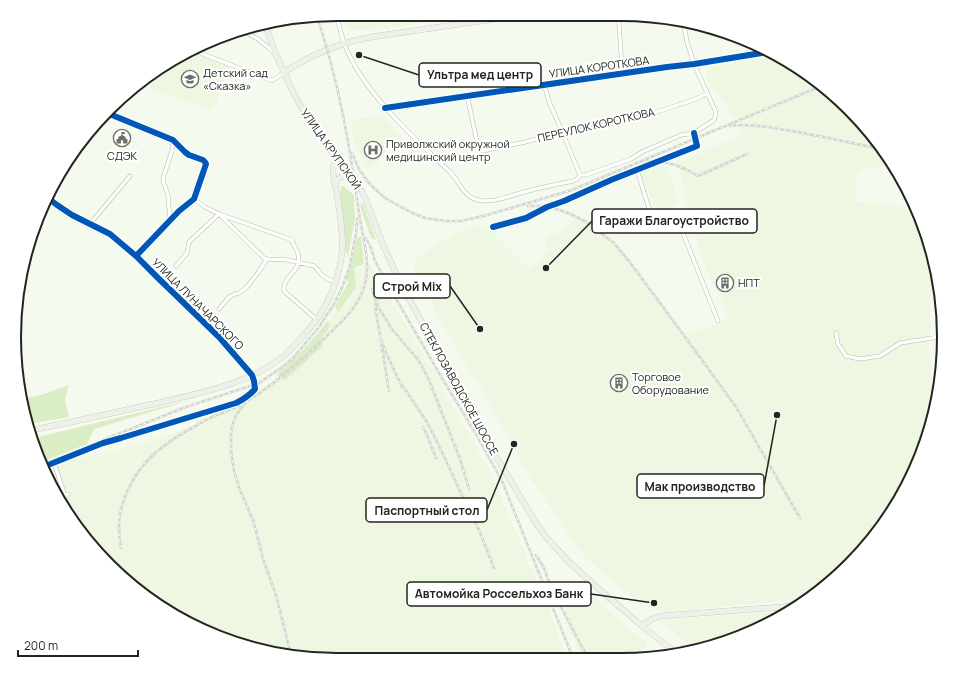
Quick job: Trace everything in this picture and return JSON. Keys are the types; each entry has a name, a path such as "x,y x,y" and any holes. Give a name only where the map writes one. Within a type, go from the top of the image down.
{"main road":[{"path":"283,73 304,61 344,44 371,37 481,21"},
{"name":"УЛИЦА КРУПСКОЙ","path":"267,29 283,73 303,110 337,160 363,193 369,208"},
{"path":"35,429 103,416 214,390 252,375 286,354 317,320 327,305 336,282 343,245 333,170 334,163 337,160"},
{"path":"335,183 341,176 350,176"},
{"name":"СТЕКЛОЗАВОДСКОЕ ШОССЕ","path":"369,208 384,247 401,284 484,436 534,520 569,562 642,626 671,649"},
{"path":"642,626 652,619 661,616 786,607"}],"street":[{"path":"338,21 349,56 364,81 384,108 455,178 468,196 484,201 493,200 577,180 580,175"},
{"path":"619,21 623,73"},
{"path":"580,175 586,175 630,159 680,135 694,133 710,123 715,117 715,110 694,64 684,27"},
{"path":"249,34 263,43 276,55"},
{"path":"200,53 270,80 273,80 283,73"},
{"name":"УЛИЦА КОРОТКОВА","path":"384,108 760,53"},
{"path":"544,85 580,175"},
{"name":"ПЕРЕУЛОК КОРОТКОВА","path":"467,96 477,142 483,151 525,142 562,131 573,132 641,116 698,98 707,93"},
{"path":"113,115 173,140 185,152 203,160 206,164 194,199 170,220 136,256"},
{"path":"493,227 526,218 547,207 611,180 697,146 694,133"},
{"path":"170,220 168,195 163,181 172,151 173,140"},
{"path":"637,170 649,208 656,216 677,218 718,321"},
{"path":"90,224 130,176"},
{"path":"194,199 205,207 219,214 292,240 299,262 297,269 285,282 283,286 284,291 317,320"},
{"name":"УЛИЦА ЛУНАЧАРСКОГО","path":"52,201 72,215 110,234 136,256 219,337 252,375"},
{"path":"219,214 264,258 288,260 317,267 324,278 336,282"},
{"path":"176,266 187,253 187,246 189,242 219,214"},
{"path":"220,309 230,297 246,288 267,259"},
{"path":"836,333 838,344 846,356 860,359 880,356 900,344 937,337"},
{"path":"48,465 103,443 236,403 249,396 254,389 252,375"},
{"path":"54,463 65,496 68,494"}],"shaded area":[{"path":"345,21 427,21 388,29 348,30"},
{"name":"Детский сад «Сказка»","path":"198,54 230,66 216,104 214,103 211,110 150,89 154,80 161,74"},
{"path":"767,57 779,63 797,74 829,99 859,129 884,161 888,167 866,167 856,175 855,202 900,206 913,216 926,255 934,294 930,295 930,330 928,337 932,390 920,439 913,458 895,495 884,513 859,545 829,575 797,600 660,612 638,601 585,558 523,467 477,379 472,377 433,308 435,306 425,292 415,286 419,280 414,267 417,257 457,233 478,225 488,228 529,269 549,250 544,245 547,242 545,240 553,232 557,236 576,217 585,221 614,243 683,334 720,324 728,316 701,256 693,221 686,201 677,160 688,159 741,135 739,122 716,92 709,86 706,76 711,67"},
{"name":"Приволжский окружной медицинский центр","path":"382,115 402,138 378,158 379,162 367,169 354,141 351,120"},
{"path":"661,163 662,168 667,166 679,204 659,214 640,174 642,171"},
{"path":"370,264 444,388 448,399 450,400 498,487 526,554 526,558 539,583 565,653 316,652 275,647 235,636 216,629 179,611 161,600 129,575 99,545 74,513 63,495 48,465 80,452 84,459 93,455 100,454 101,456 180,431 196,424 194,421 223,411 247,400 281,377 321,335 334,314 355,269"},
{"path":"572,579 647,643 647,646 640,652 580,653 562,611 565,610 555,592"},
{"path":"772,612 774,614 742,629 689,645 662,620"}],"green space":[{"path":"342,185 354,195 355,219 348,257 344,248 340,192"},
{"path":"363,203 376,240 371,238 360,206"},
{"path":"361,236 364,264 354,268 356,287 338,312 335,306 348,283 347,278 357,238"},
{"path":"328,320 330,326 321,339 323,346 285,380 276,375 304,349"},
{"path":"69,385 65,400 69,417 33,423 27,397 38,396"},
{"path":"194,399 94,429 87,444 46,460 37,437"}],"railway":[{"path":"121,548 119,519 124,500 131,484 145,463 164,446 179,436 210,418 243,404 276,381 342,321 351,311 362,293 367,272 366,250 342,110 331,63 318,22"},
{"path":"352,153 359,169 368,182 385,198 410,212 425,218 446,221 461,221 487,215 572,190 816,88"},
{"path":"730,126 751,125 765,127 810,134 874,147"},
{"path":"644,162 665,162 685,169 698,176 747,154"},
{"path":"528,206 543,206 568,213 585,221 614,243 629,261 736,407 800,518"},
{"path":"47,462 183,408 259,383 281,368 293,358 319,327 334,304 349,269 356,234 357,219"},
{"path":"366,238 375,261 391,290 502,481 571,653"},
{"path":"372,289 378,307 391,328 419,361 429,380 460,459 469,489"},
{"path":"375,305 389,391"},
{"path":"380,337 402,387"},
{"path":"400,382 427,422 479,530 494,568"},
{"path":"245,404 236,415 232,426 231,451 234,471 254,523 263,559 276,595 290,649"},
{"path":"423,427 436,458"},
{"path":"536,555 544,568 555,599"},
{"path":"554,594 585,653"}],"cycle path":[{"path":"385,108 760,53"},
{"path":"113,115 173,140 189,155 203,160 206,164 194,199 179,211 136,256"},
{"path":"493,227 526,218 547,207 611,180 697,146 694,133"},
{"path":"48,465 103,443 236,403 251,394 255,389 252,375 219,337 136,256 110,234 72,215 52,201"}],"place":[{"name":"Ультра мед центр","path":"359,55"},
{"name":"Детский сад «Сказка»","path":"190,79"},
{"name":"СДЭК","path":"122,138"},
{"name":"Приволжский окружной медицинский центр","path":"373,150"},
{"name":"Гаражи Благоустройство","path":"546,268"},
{"name":"НПТ","path":"725,283"},
{"name":"Строй Mix","path":"480,329"},
{"name":"Торговое Оборудование","path":"619,383"},
{"name":"Мак производство","path":"777,415"},
{"name":"Паспортный стол","path":"514,444"},
{"name":"Автомойка Россельхоз Банк","path":"654,603"}]}
